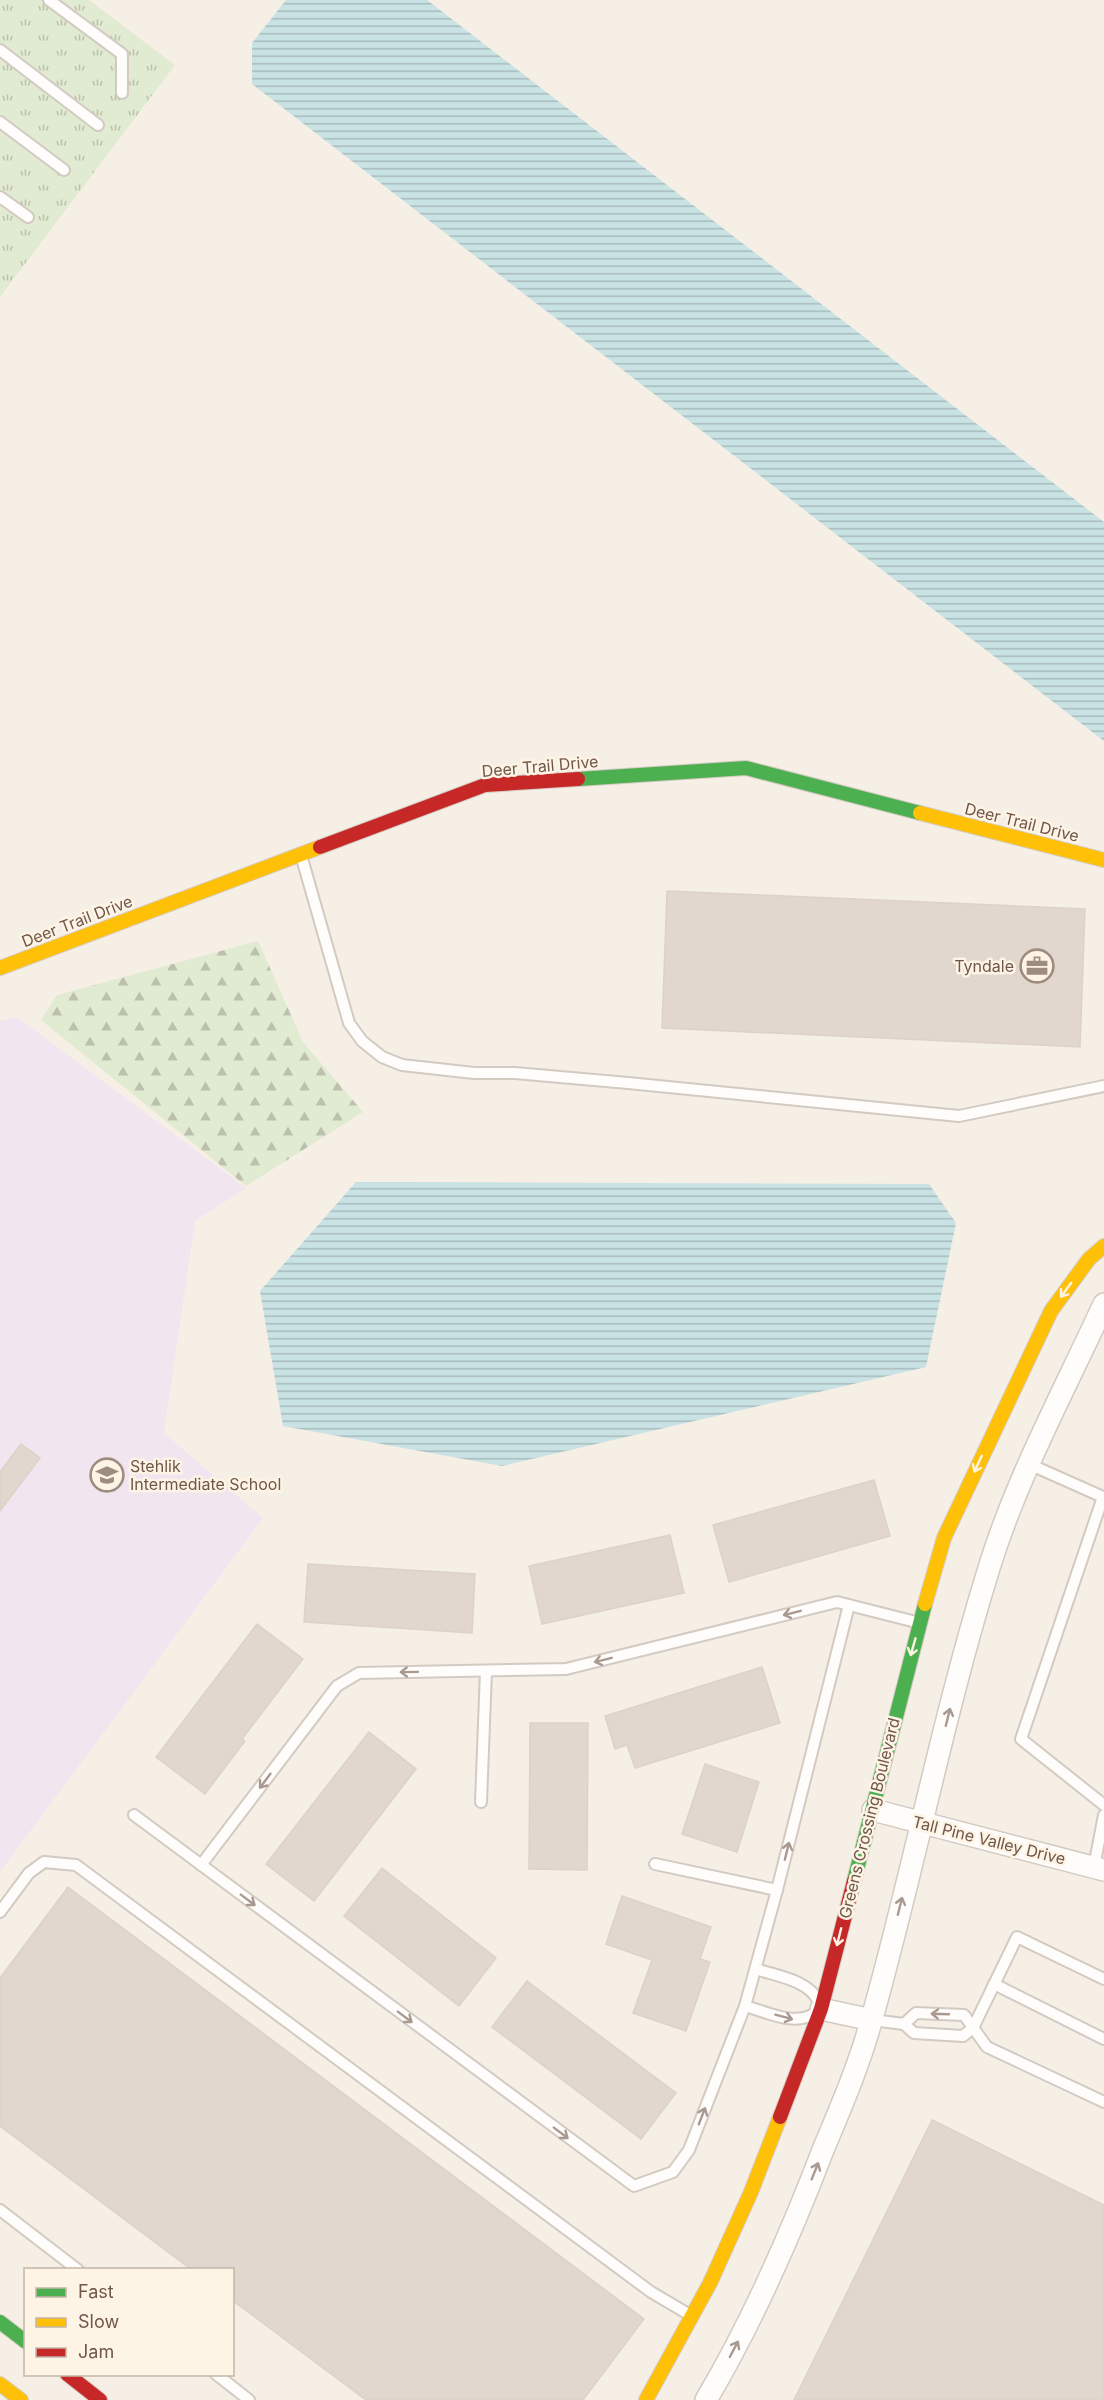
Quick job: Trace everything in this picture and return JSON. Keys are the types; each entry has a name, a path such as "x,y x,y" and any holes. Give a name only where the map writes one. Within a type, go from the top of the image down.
{"street":[{"name":"Deer Trail Drive","path":"0,968 485,785 746,768 1104,860"},
{"name":"Greens Crossing Boulevard","path":"646,2400 710,2283 751,2192 821,2009 944,1538 1051,1311 1089,1259 1104,1246"},
{"path":"706,2400 757,2307 799,2212 872,2020 959,1674 990,1566 1029,1464 1104,1304"},
{"name":"Tall Pine Valley Drive","path":"873,1810 1099,1868"},
{"path":"821,2009 872,2020"},
{"path":"0,2322 24,2340"},
{"path":"70,2376 100,2400"},
{"path":"0,2384 21,2400"}],"lane":[{"path":"49,0 122,54 122,93"},
{"path":"0,50 98,125"},
{"path":"0,123 64,170"},
{"path":"0,197 28,218"},
{"path":"301,854 349,1023 362,1041 382,1057 402,1065 474,1073 515,1073 639,1084 959,1116 1104,1086"},
{"path":"1029,1464 1103,1497 1021,1739 1104,1805"},
{"path":"201,1865 337,1686 359,1673 566,1669 837,1602 920,1623"},
{"path":"134,1815 634,2186 673,2172 689,2150 746,2006 849,1605"},
{"path":"481,1802 486,1671"},
{"path":"1099,1868 1104,1815"},
{"path":"0,1912 29,1873 44,1862 76,1865 651,2292 693,2316"},
{"path":"655,1864 777,1890"},
{"path":"872,2020 904,2024 914,2033 963,2036 973,2028 1017,1936 1104,1979"},
{"path":"746,2006 793,2020 807,2019 821,2009 814,1994 802,1985 756,1969"},
{"path":"994,1984 1104,2039"},
{"path":"904,2024 916,2013 964,2015 987,2047 1104,2102"},
{"path":"0,2210 75,2268"},
{"path":"219,2376 249,2400"}],"shaded area":[{"name":"Stehlik Intermediate School","path":"17,1017 246,1188 195,1221 164,1433 263,1518 0,1872 0,1021"}],"green space":[{"path":"0,0 89,0 175,65 0,297"},
{"path":"258,941 303,1042 363,1112 246,1186 41,1020 57,995"}],"water":[{"path":"286,0 427,0 1104,522 1104,741 252,84 252,43"},
{"path":"356,1182 929,1184 956,1223 926,1367 502,1466 283,1426 260,1291"}],"building":[{"path":"667,891 1085,909 1080,1047 662,1028"},
{"path":"21,1444 40,1458 0,1511 0,1472"},
{"path":"874,1480 890,1536 729,1582 713,1525"},
{"path":"670,1535 684,1593 542,1624 529,1566"},
{"path":"308,1564 475,1574 472,1633 304,1622"},
{"path":"257,1624 303,1659 242,1739 245,1741 205,1794 156,1757"},
{"path":"762,1667 780,1723 635,1768 627,1745 615,1749 605,1716"},
{"path":"530,1723 588,1723 587,1870 529,1869"},
{"path":"369,1732 416,1769 314,1901 266,1864"},
{"path":"705,1764 759,1782 737,1852 682,1834"},
{"path":"382,1868 496,1958 459,2006 344,1916"},
{"path":"68,1887 644,2319 583,2400 366,2400 234,2301 234,2268 189,2268 0,2126 0,1978"},
{"path":"622,1896 711,1927 700,1959 710,1962 686,2031 633,2013 652,1960 606,1944"},
{"path":"527,1981 676,2093 641,2139 492,2027"},
{"path":"932,2120 1104,2205 1104,2400 794,2400"}],"traffic: fast":[{"path":"578,779 746,768 920,813"},
{"path":"854,1881 925,1604"},
{"path":"0,2322 24,2340"}],"traffic: slow":[{"path":"920,813 1104,860"},
{"path":"0,968 320,847"},
{"path":"925,1604 944,1538 1051,1311 1089,1259 1104,1246"},
{"path":"646,2400 710,2283 751,2192 780,2117"},
{"path":"0,2384 21,2400"}],"traffic: jam":[{"path":"320,847 485,785 578,779"},
{"path":"780,2117 821,2009 854,1881"},
{"path":"70,2376 100,2400"}],"place":[{"name":"Tyndale","path":"1037,966"},
{"name":"Stehlik Intermediate School","path":"107,1475"}]}
